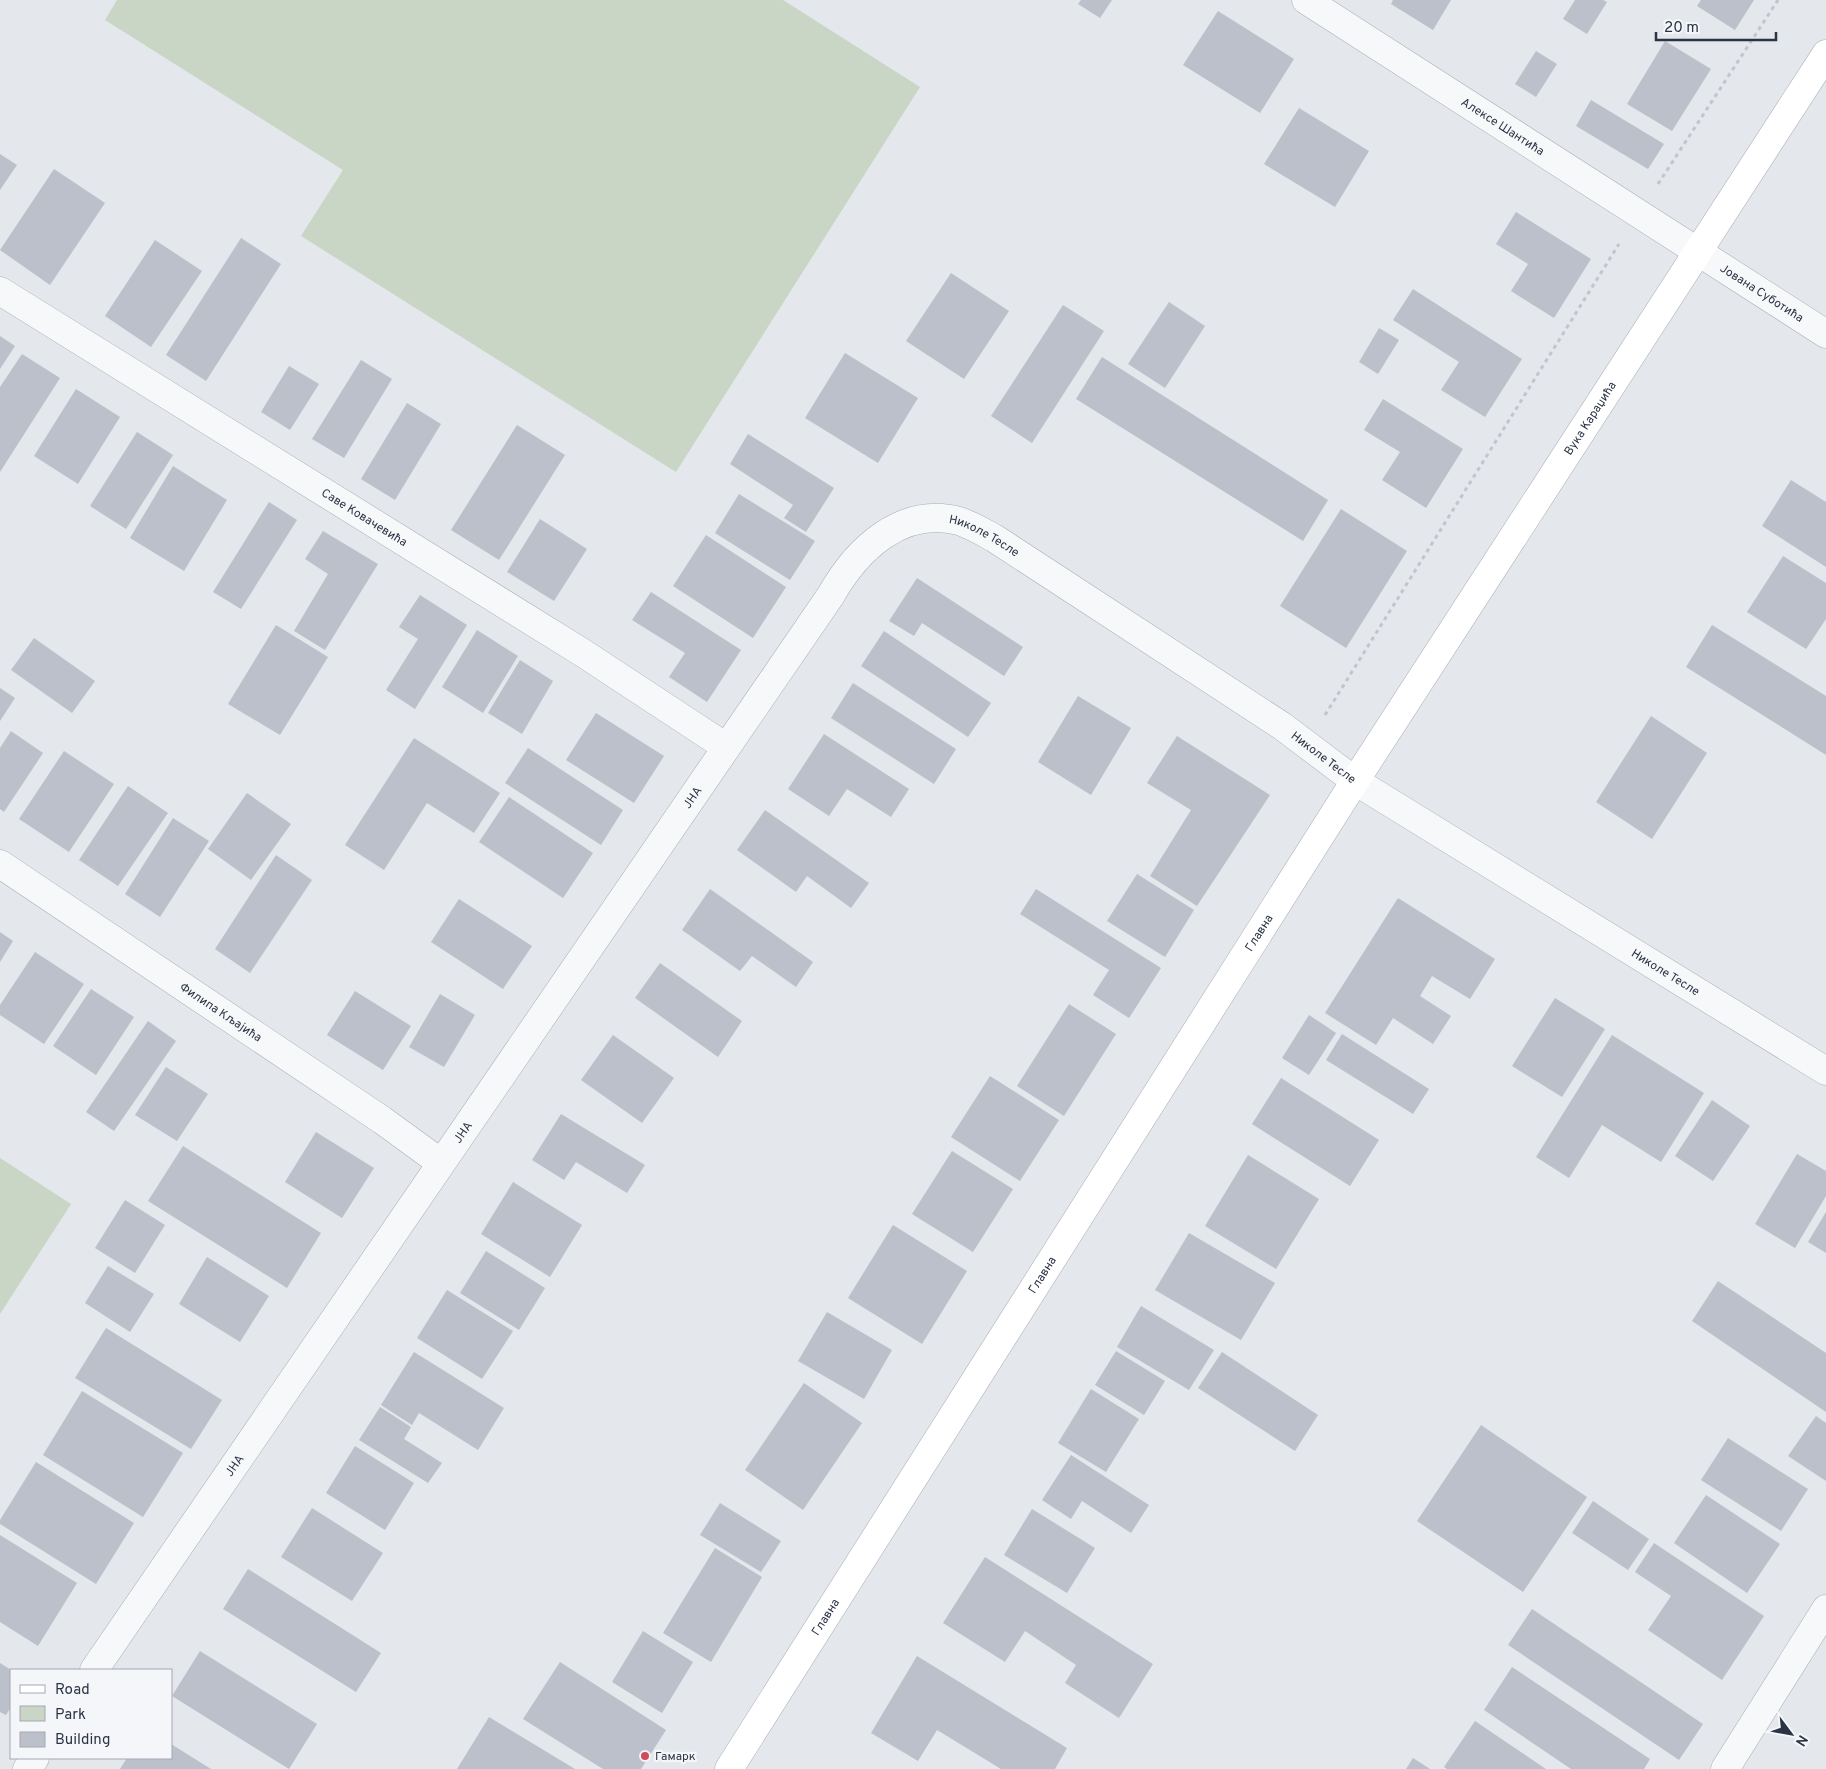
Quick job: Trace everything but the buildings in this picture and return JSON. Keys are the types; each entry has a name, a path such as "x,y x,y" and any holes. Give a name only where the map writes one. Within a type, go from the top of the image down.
{"main road":[{"name":"Вука Караџића","path":"1355,782 1826,54"},
{"name":"Главна","path":"729,1769 1355,782"}],"street":[{"name":"Алексе Шантића","path":"1306,0 1698,252"},
{"name":"Јована Суботића","path":"1698,252 1826,334"},
{"name":"Саве Ковачевића","path":"0,291 583,653 726,748"},
{"name":"Николе Тесле","path":"832,595 840,579 871,544 900,525 922,520 941,519 959,522 994,538 1282,726 1355,782 1826,1071"},
{"name":"ЈНА","path":"95,1669 832,595"},
{"name":"Филипа Кљајића","path":"0,864 382,1120 441,1163"},
{"path":"1725,1769 1826,1609"}],"path":[{"path":"1306,744 1638,213 1778,0"}],"green space":[{"path":"117,0 783,0 920,87 676,472 301,236 343,170 105,20"},
{"path":"0,1158 71,1204 0,1314"}],"place":[{"name":"Гамарк","path":"645,1756"}]}
